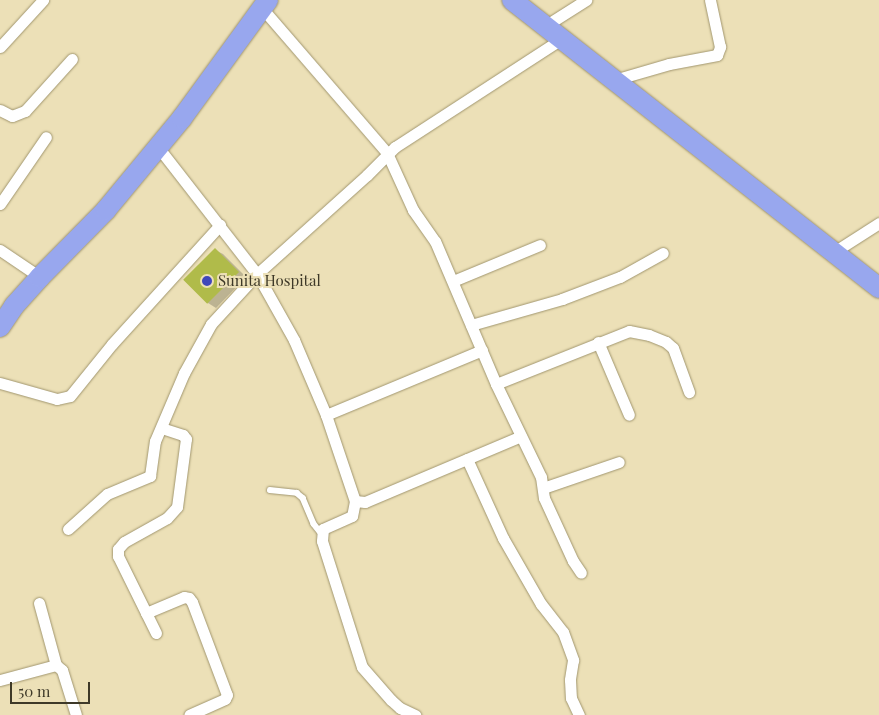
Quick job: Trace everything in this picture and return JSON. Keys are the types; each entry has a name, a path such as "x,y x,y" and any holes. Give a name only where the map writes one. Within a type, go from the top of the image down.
{"highway":[{"path":"512,0 879,288"},
{"path":"0,327 14,306 40,276 106,210 158,147 265,4"}],"street":[{"path":"0,47 43,0"},
{"path":"545,26 586,0"},
{"path":"614,80 669,64 717,55 720,47 710,0"},
{"path":"265,4 387,153 413,210 431,235 453,281 496,384 541,477 544,498 573,561 581,573"},
{"path":"68,529 107,494 150,476 155,441 184,373 211,324 257,274 367,175 387,153 561,39"},
{"path":"0,110 12,116 25,111 72,59"},
{"path":"0,204 46,137"},
{"path":"158,147 257,274 294,340 326,415 354,501 352,516 325,527 321,534 362,667 400,708 415,715"},
{"path":"834,252 879,223"},
{"path":"0,384 57,399 70,396 112,344 220,225"},
{"path":"453,281 540,245"},
{"path":"0,250 40,276"},
{"path":"471,325 562,300 620,277 663,252"},
{"path":"496,384 629,331 649,335 666,342 672,348 689,392"},
{"path":"598,342 629,415"},
{"path":"326,415 482,350"},
{"path":"156,633 118,556 118,549 124,542 167,518 177,507 186,439 183,435 161,428"},
{"path":"354,501 365,502 521,436"},
{"path":"467,458 503,538 541,604 563,632 573,660 570,680 571,698 579,715"},
{"path":"543,488 619,462"},
{"path":"146,614 184,597 189,598 192,602 228,692 225,699 189,715"},
{"path":"39,602 56,665 62,670 76,715"},
{"path":"0,680 56,665"}],"lane":[{"path":"270,490 297,492 303,498 314,524 321,534"}],"building":[{"path":"215,248 239,272 207,304 183,280"}],"place":[{"name":"Sunita Hospital","path":"207,281"}]}
